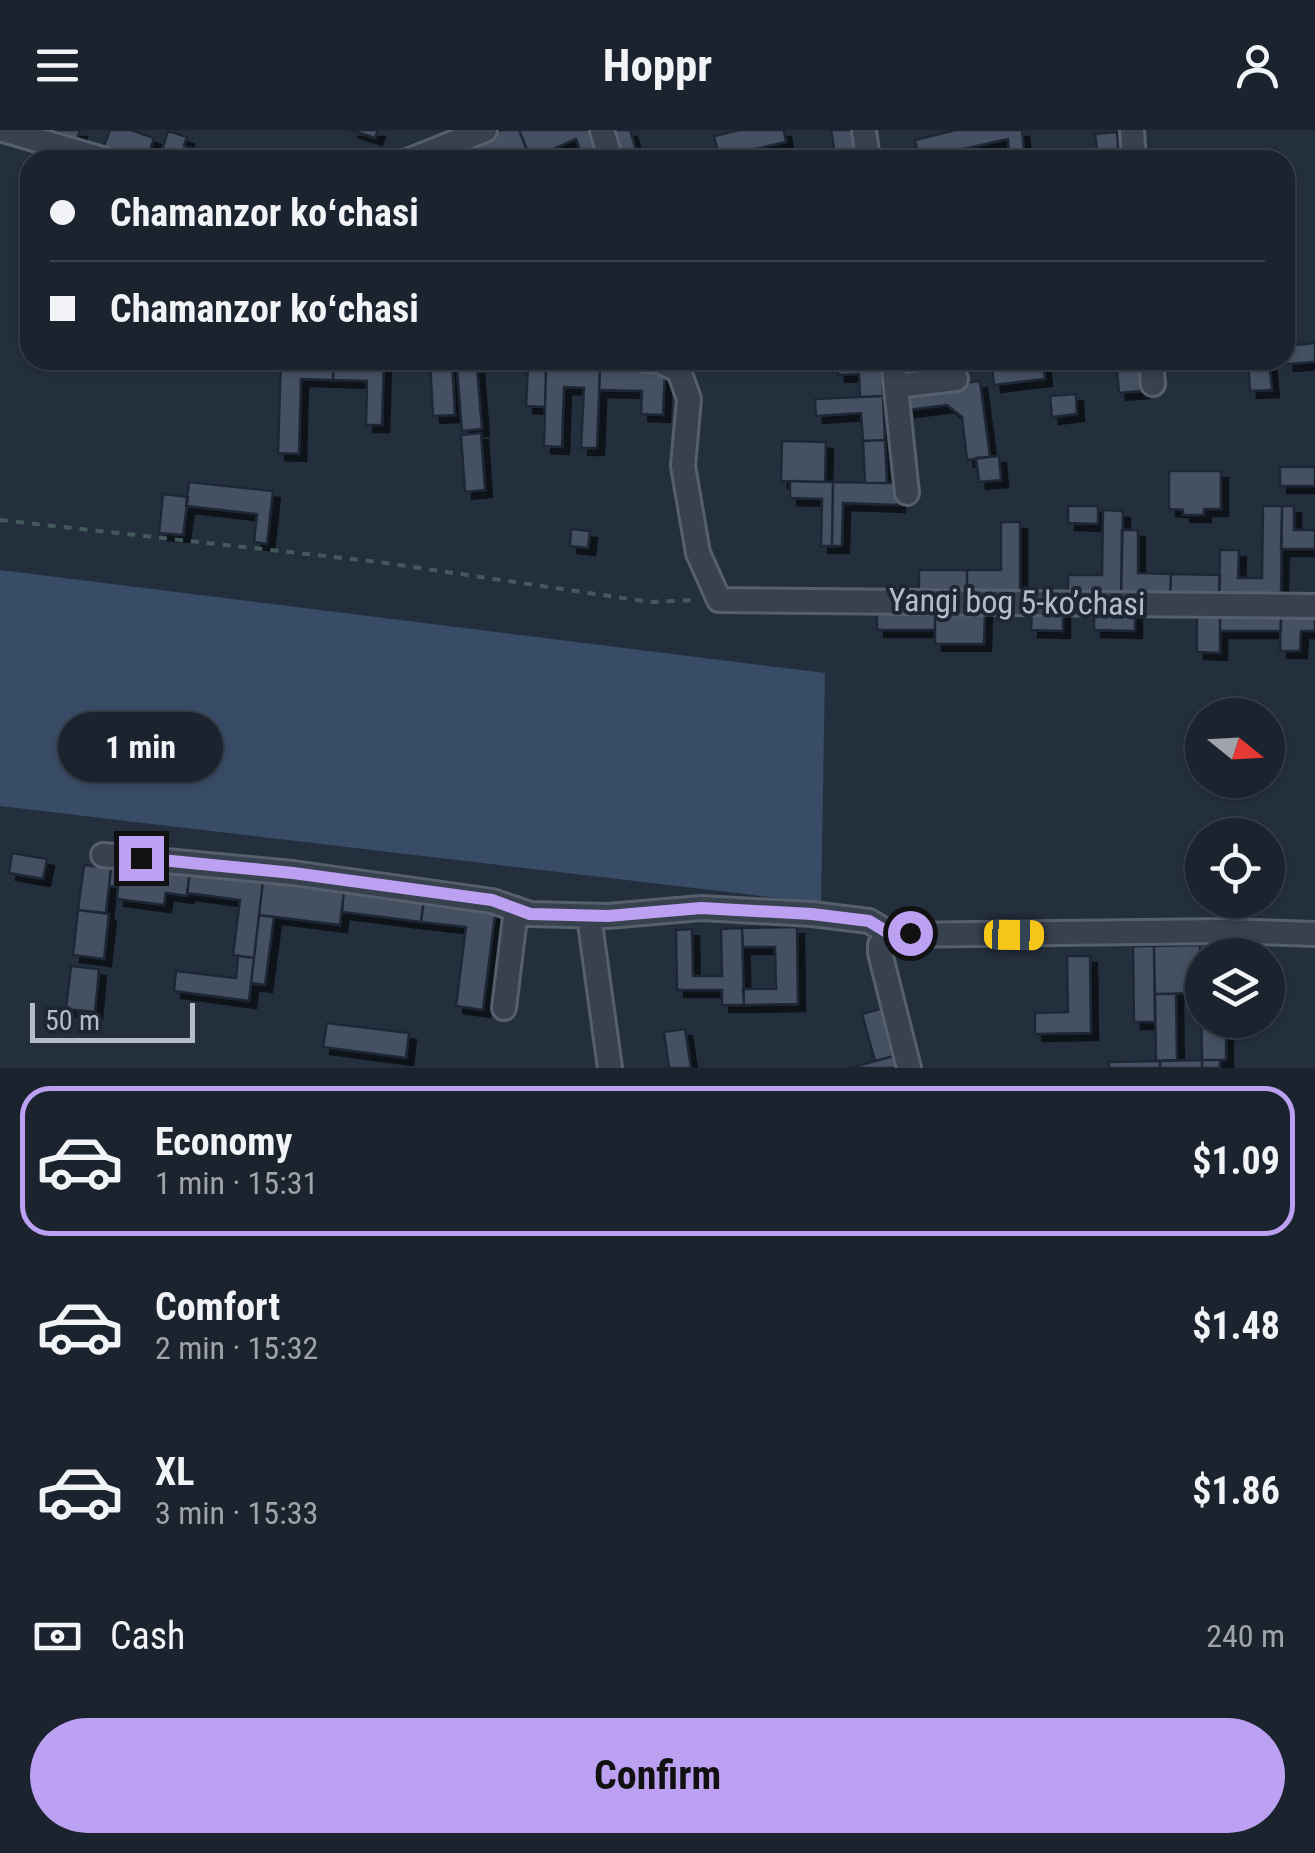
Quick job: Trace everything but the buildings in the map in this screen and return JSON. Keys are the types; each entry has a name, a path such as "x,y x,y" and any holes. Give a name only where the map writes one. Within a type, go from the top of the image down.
{"street":[{"path":"3,130 72,150"},
{"path":"435,150 485,130"},
{"path":"677,370 689,398 683,466 698,553 719,600"},
{"path":"895,370 907,493"},
{"path":"897,386 956,379"},
{"name":"Yangi bog 5-koʼchasi","path":"719,600 1315,606"},
{"path":"102,855 293,873 492,900 530,914 590,916 701,908 812,914 869,921 892,935 1315,934"},
{"path":"504,1008 516,909"},
{"path":"590,916 610,1068"},
{"path":"892,935 880,945 880,953 910,1068"}],"path":[{"path":"0,520 379,562 650,602 719,600"}],"water":[{"path":"0,570 825,673 821,903 0,806"}],"route":[{"path":"141,858 293,873 492,900 530,914 608,916 701,908 812,914 869,921 892,935 910,933"}]}
